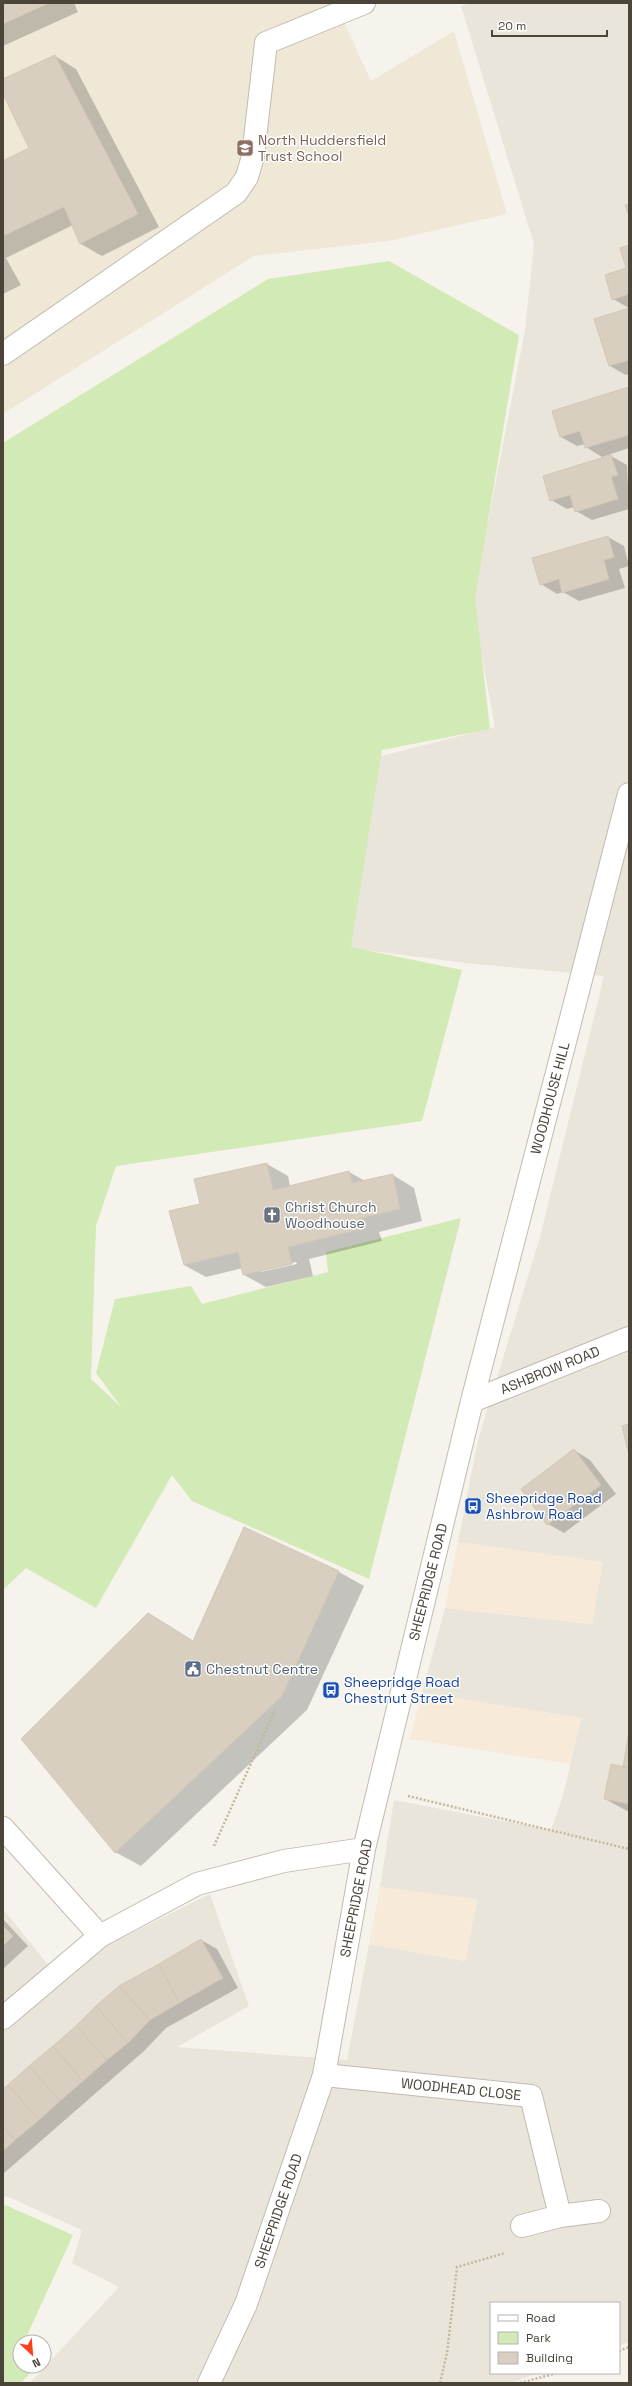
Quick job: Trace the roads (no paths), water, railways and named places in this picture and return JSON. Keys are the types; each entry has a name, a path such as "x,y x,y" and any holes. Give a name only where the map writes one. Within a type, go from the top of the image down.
{"street":[{"path":"3,354 236,194 247,177 253,156 266,43 364,3"},
{"name":"WOODHOUSE HILL","path":"472,1401 629,794"},
{"name":"ASHBROW ROAD","path":"472,1401 629,1338"},
{"name":"SHEEPRIDGE ROAD","path":"208,2383 246,2304 324,2075 364,1849 472,1401"},
{"path":"3,1828 100,1936"},
{"path":"3,2018 100,1936 197,1884 284,1861 364,1849"},
{"name":"WOODHEAD CLOSE","path":"324,2075 531,2096 560,2216"},
{"path":"522,2226 560,2216 599,2211"}],"place":[{"name":"North Huddersfield Trust School","path":"245,148"},
{"name":"Christ Church Woodhouse","path":"272,1215"},
{"name":"Sheepridge Road Ashbrow Road","path":"473,1506"},
{"name":"Chestnut Centre","path":"193,1669"},
{"name":"Sheepridge Road Chestnut Street","path":"331,1690"}]}
